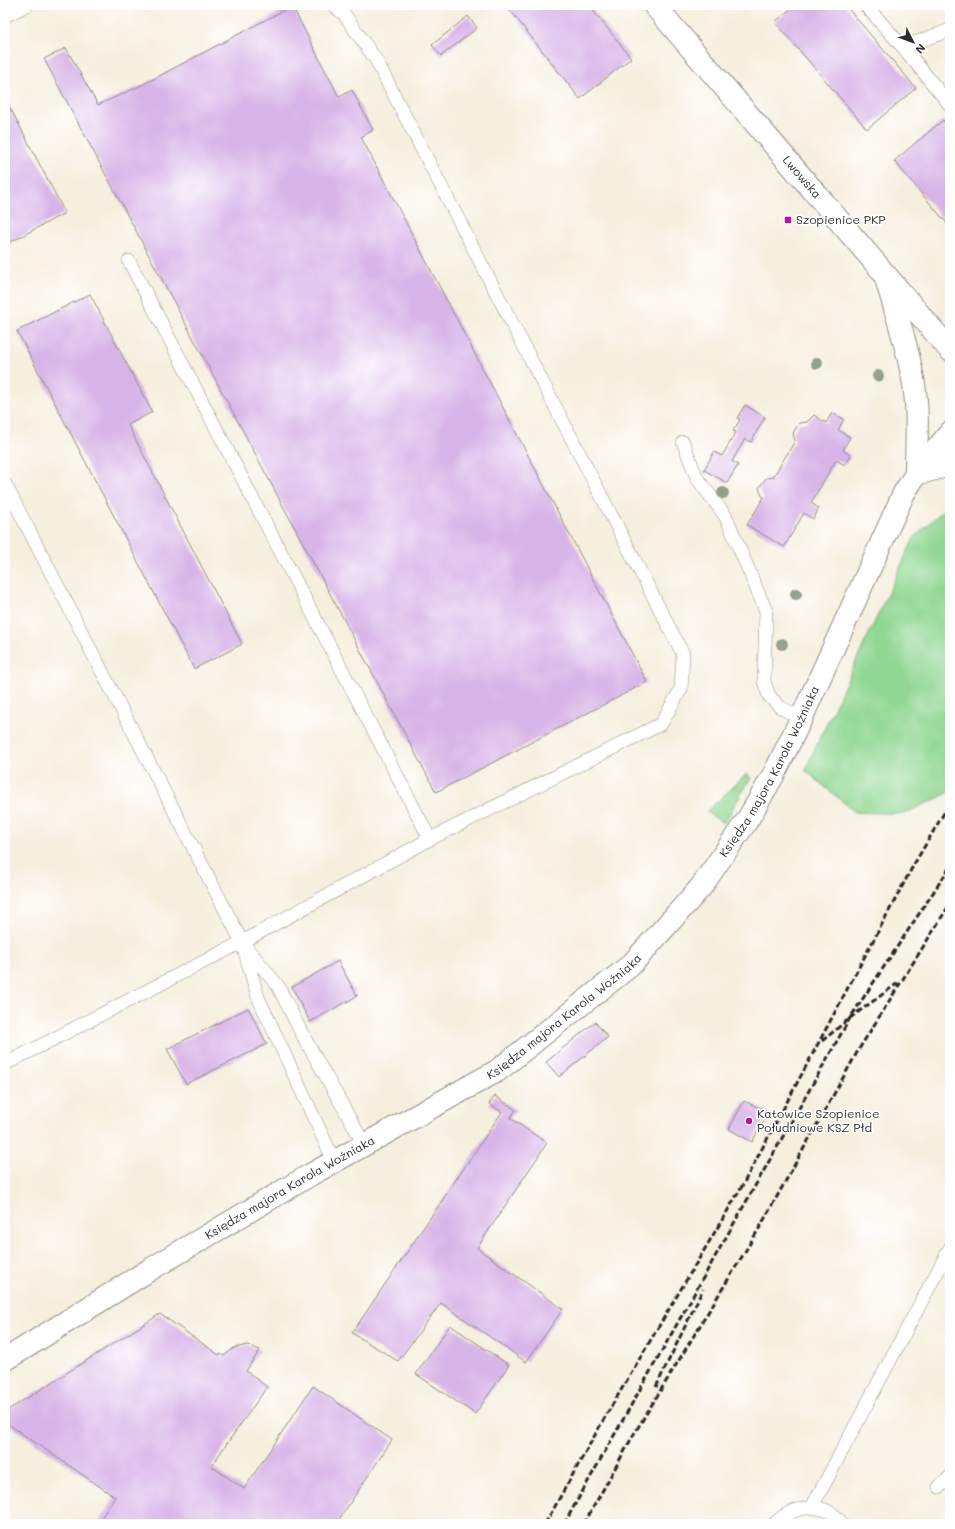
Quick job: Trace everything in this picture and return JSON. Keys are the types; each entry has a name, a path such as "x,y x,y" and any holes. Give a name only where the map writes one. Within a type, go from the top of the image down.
{"street":[{"name":"Lwowska","path":"654,5 950,350"},
{"name":"Księdza majora Karola Woźniaka","path":"886,275 907,350 914,386 916,474"},
{"name":"Księdza majora Karola Woźniaka","path":"5,1360 151,1269 334,1161 497,1071 631,965 701,887 748,819 774,774 801,719 888,526 916,474 950,433"},
{"path":"916,474 950,465"}],"lane":[{"path":"5,16 27,5"},
{"path":"5,1064 242,942 430,840 661,724 681,689 683,654 376,60 344,14 333,5"},
{"path":"865,5 903,47 950,105"},
{"path":"903,47 950,30"},
{"path":"129,261 430,840"},
{"path":"683,442 697,478 726,517 766,611 764,681 769,696 780,707 801,719"},
{"path":"5,484 242,942 258,997 334,1161"},
{"path":"242,942 278,986 301,1032 364,1144"},
{"path":"812,1507 950,1248"},
{"path":"939,1487 950,1477"},
{"path":"774,1524 783,1515 797,1509 812,1507 827,1512 842,1524"}],"green space":[{"path":"950,508 950,792 904,814 855,812 805,770 914,538 942,511"},
{"path":"747,774 751,778 724,823 706,812"}],"building":[{"path":"506,5 589,5 631,58 580,99"},
{"path":"795,5 845,5 916,88 867,129 775,22"},
{"path":"292,6 339,97 352,90 373,130 361,137 647,682 436,792 44,59 66,48 98,105 142,85"},
{"path":"468,16 477,28 441,56 432,45"},
{"path":"5,98 65,213 5,245"},
{"path":"943,120 950,128 950,227 894,161"},
{"path":"90,294 152,412 128,425 242,644 194,669 17,331"},
{"path":"745,405 765,417 751,442 745,439 732,461 738,465 727,483 704,470 714,452 722,456 736,432 733,431 740,420 737,418"},
{"path":"832,413 844,419 838,430 850,437 843,450 851,456 845,465 836,460 811,503 819,508 813,519 804,513 784,547 747,525 764,497 762,496 759,488 766,478 773,477 795,441 793,433 799,423 807,422 814,415 826,423"},
{"path":"338,961 357,996 310,1022 292,987"},
{"path":"248,1008 267,1044 186,1084 167,1049"},
{"path":"595,1022 608,1037 559,1077 546,1062"},
{"path":"495,1096 516,1110 510,1118 547,1143 477,1248 563,1309 526,1362 441,1303 398,1361 352,1333 502,1112 489,1104"},
{"name":"Katowice Szopienice Południowe KSZ Płd","path":"744,1101 769,1112 752,1142 729,1129"},
{"path":"160,1314 219,1355 221,1354 224,1356 234,1348 247,1345 260,1350 246,1371 267,1387 211,1466 244,1489 313,1386 392,1440 336,1524 97,1524 115,1497 5,1422 5,1412"},
{"path":"450,1325 509,1365 475,1414 416,1374"}],"railway":[{"path":"545,1524 605,1417 741,1188 913,866 950,803"},
{"path":"564,1524 850,1018 950,867"},
{"path":"584,1524 634,1434 760,1227 859,1049 950,904"},
{"path":"822,1041 850,1018 898,983"},
{"path":"656,1387 703,1289"}],"place":[{"name":"Szopienice PKP","path":"788,220"},
{"name":"Katowice Szopienice Południowe KSZ Płd","path":"749,1121"}]}
